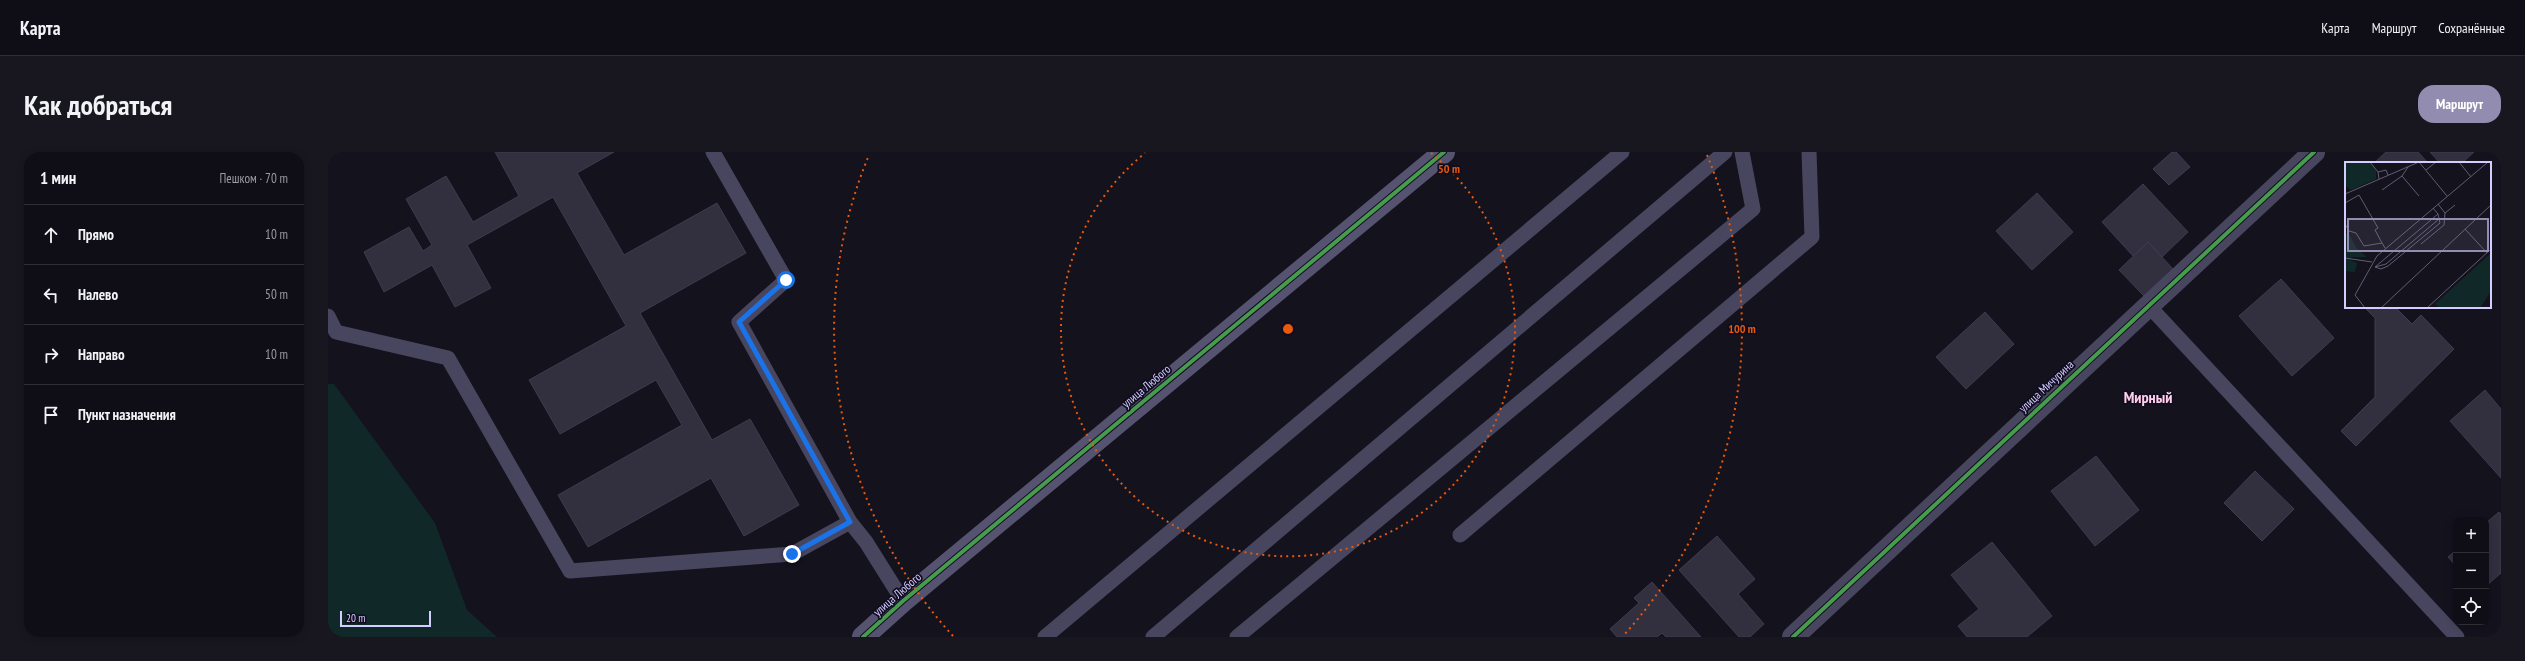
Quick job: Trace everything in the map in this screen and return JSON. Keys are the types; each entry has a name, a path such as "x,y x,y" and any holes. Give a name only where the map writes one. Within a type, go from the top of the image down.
{"street":[{"name":"улица Любого","path":"863,637 903,601 1444,152"},
{"name":"улица Мичурина","path":"1794,637 2148,305 2314,152"}],"lane":[{"path":"713,152 786,280 739,322 850,522 866,542 903,601"},
{"path":"1045,637 1622,152"},
{"path":"1153,637 1725,152"},
{"path":"1237,637 1753,209 1742,152"},
{"path":"1460,536 1812,237 1809,152"},
{"path":"2148,305 2457,637"},
{"path":"328,316 336,332 448,358 570,571 792,554 850,522"}],"green space":[{"path":"328,384 334,384 435,523 467,610 497,637 328,637"}],"building":[{"path":"495,152 614,152 577,173 624,255 717,203 746,253 640,313 712,440 750,419 799,505 744,536 711,478 588,547 558,495 682,425 656,380 560,434 529,380 626,326 553,197 467,245 491,288 455,307 432,265 384,292 364,252 409,227 423,251 432,245 406,199 446,176 473,222 519,196"},
{"path":"2172,152 2176,152 2190,167 2169,185 2153,169"},
{"path":"2386,152 2418,152 2427,162 2375,162"},
{"path":"2430,152 2474,152 2463,162 2439,162"},
{"path":"2143,184 2188,232 2162,257 2148,242 2133,256 2102,222"},
{"path":"2037,193 2073,232 2032,270 1996,231"},
{"path":"2148,242 2173,269 2144,296 2119,270"},
{"path":"2281,279 2334,338 2292,376 2239,316"},
{"path":"2365,308 2396,308 2412,324 2421,315 2454,349 2356,446 2341,431 2375,397 2375,318"},
{"path":"1985,312 2014,344 1966,389 1936,357"},
{"path":"2485,390 2501,409 2501,478 2450,421"},
{"path":"2096,456 2139,510 2095,546 2051,491"},
{"path":"2255,471 2294,509 2262,541 2224,503"},
{"path":"2499,512 2501,514 2501,573 2489,583 2489,553 2489,520"},
{"path":"1717,536 1755,579 1738,594 1764,624 1750,637 1739,637 1679,570"},
{"path":"1992,542 2052,616 2027,637 1967,637 1958,626 1979,609 1951,575"},
{"path":"2453,553 2453,563 2448,557"},
{"path":"1652,582 1701,637 1666,637 1662,633 1657,637 1617,637 1610,629 1639,603 1634,598"}],"cycle path":[{"path":"863,637 903,601 1444,152"},
{"path":"1793,637 2314,152"}],"district":[{"name":"Мирный","path":"2148,397"}],"route":[{"path":"786,280 739,322 850,522 792,554"}]}
